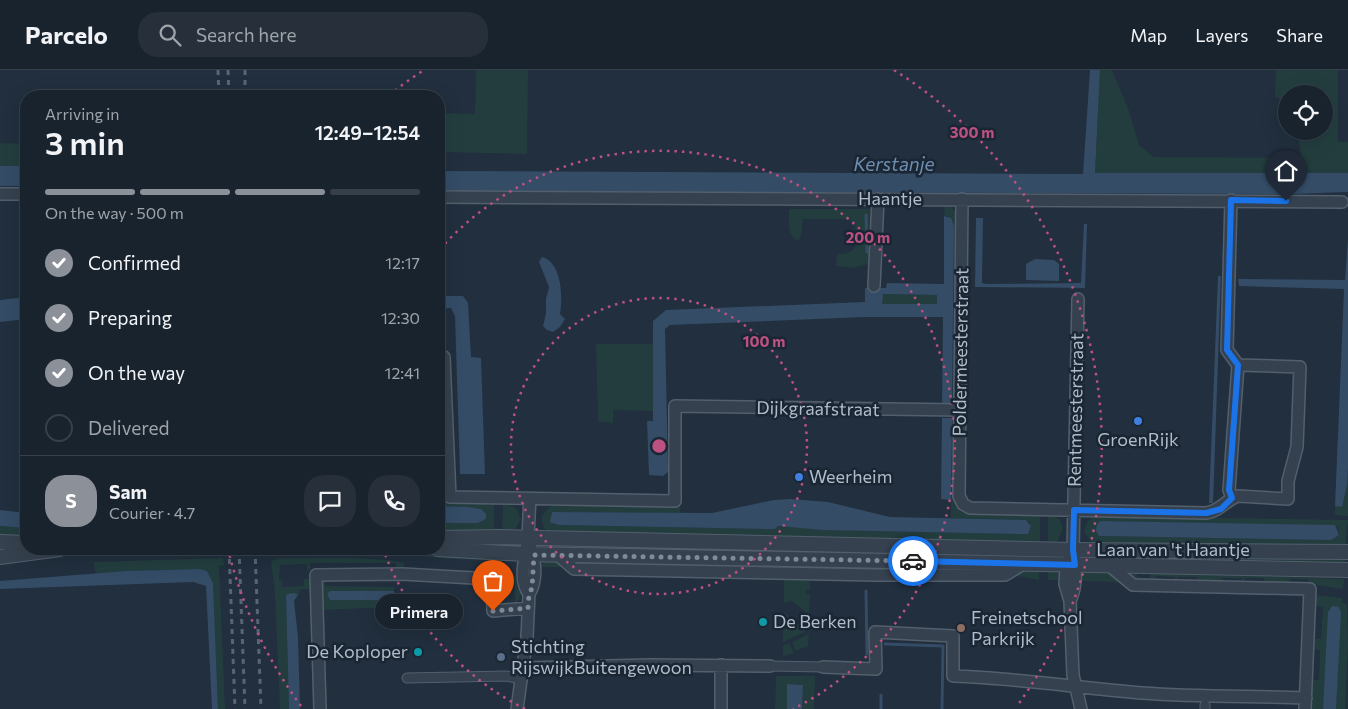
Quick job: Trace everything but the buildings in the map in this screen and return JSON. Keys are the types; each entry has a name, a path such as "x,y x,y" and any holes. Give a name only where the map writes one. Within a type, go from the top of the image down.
{"street":[{"path":"0,194 20,194"},
{"name":"Haantje","path":"445,197 1342,202"},
{"path":"874,286 878,199"},
{"name":"Poldermeesterstraat","path":"962,199 959,496 963,504 970,508 1074,510"},
{"path":"1231,200 1227,350 1238,365 1229,490 1232,498"},
{"name":"Rentmeesterstraat","path":"1078,300 1073,550 1071,565 1074,594 1070,601 1073,675 1081,709"},
{"path":"1074,510 1206,513 1221,509 1232,498 1288,499 1288,481 1297,447 1300,367 1238,365"},
{"path":"445,380 450,497 530,499 528,538 532,588 529,594 517,709"},
{"name":"Dijkgraafstraat","path":"530,499 676,501 676,406 960,410"},
{"name":"Laan van 't Haantje","path":"445,538 799,543 1073,550 1348,552"},
{"path":"0,542 20,543"},
{"path":"799,543 799,559"},
{"path":"878,545 875,560 877,564 892,575"},
{"name":"Laan van 't Haantje","path":"445,549 529,555 746,557 1110,566 1234,566 1348,570"},
{"path":"0,557 20,554"},
{"name":"Laan van 't Haantje","path":"558,555 574,570 892,575 1004,574 1023,564"},
{"path":"732,571 746,557"},
{"name":"Laan van 't Haantje","path":"1110,566 1133,585 1310,589 1305,703"},
{"path":"320,709 316,575 402,574 492,579 493,611 528,608"},
{"path":"407,678 506,676 721,665 876,669 875,632 953,636 954,676 1006,678 1077,688 1305,703"},
{"path":"721,665 721,709"}],"green space":[{"path":"476,70 528,70 527,154 445,152 445,113 475,114"},
{"path":"1100,70 1112,70 1129,111 1139,145 1153,157 1301,158 1299,140 1333,140 1333,85 1278,85 1278,98 1275,97 1276,70 1338,70 1338,142 1348,142 1348,173 1095,173"},
{"path":"0,143 20,144 20,166 0,166"},
{"path":"945,205 952,207 958,216 957,507 963,512 1040,514 1040,545 552,534 545,529 542,516 549,507 560,504 680,506 680,513 553,512 550,521 554,525 764,529 775,529 778,526 865,531 1028,534 1030,523 1026,520 951,518 954,226 948,216 944,216"},
{"path":"789,209 870,209 869,264 852,268 836,266 837,254 850,252 856,246 857,236 854,223 847,219 803,219 801,236 798,241 790,231"},
{"path":"883,294 938,295 937,304 881,304"},
{"path":"596,344 653,344 653,411 613,410 613,423 598,421"},
{"path":"1348,468 1348,516 1335,515 1335,506 1345,494"},
{"path":"445,502 494,503 494,534 445,534 445,523 478,523 486,519 481,509 445,506"},
{"path":"503,503 516,508 521,519 514,531 502,534"},
{"path":"1048,514 1060,520 1063,528 1057,542 1048,545"},
{"path":"1094,516 1348,520 1345,547 1093,544 1084,532 1087,522","holes":["1100,521 1338,527 1339,535 1331,540 1100,536 1097,534"]},
{"path":"0,526 20,528 20,538 0,538"},
{"path":"659,544 794,547 793,555 542,547 637,547"},
{"path":"803,547 872,548 872,557 803,555"},
{"path":"880,552 1060,556 933,555 911,557 880,555"},
{"path":"445,554 493,556 493,560 449,559 414,555"},
{"path":"1089,556 1345,557 1345,562 1241,560 1204,563 1085,559"},
{"path":"554,557 565,567 539,567 545,559"},
{"path":"223,558 224,565 219,566 225,709 218,709 213,583 207,571 200,569 96,573 93,562"},
{"path":"281,558 349,558 404,563 403,570 396,570 396,563 310,563 310,569 307,571 307,564 280,565 279,580 282,581 282,587 304,586 304,579 310,579 310,589 301,589 298,595 288,594 286,597 289,709 280,709 275,593 271,561"},
{"path":"753,562 874,565 880,570 870,571 870,567 851,567 851,571 847,570 847,566 838,567 838,570 829,570 829,564 814,564 813,570 779,569 779,565 761,566 761,564 758,564 758,567 762,567 743,568"},
{"path":"1039,568 1039,580 1018,576 1014,573 1022,569"},
{"path":"1048,568 1057,572 1062,580 1048,580"},
{"path":"1102,569 1122,582 1079,581 1084,571"},
{"path":"1121,569 1200,570 1237,575 1344,579 1343,589 1309,584 1308,579 1289,579 1289,584 1264,583 1264,578 1245,578 1244,583 1242,583 1242,578 1223,578 1222,582 1197,582 1197,577 1178,577 1178,581 1175,581 1175,577 1156,576 1155,581 1150,581 1150,573 1137,573 1137,577 1147,578 1147,581 1135,580"},
{"path":"514,576 520,576 521,588 520,598 515,604"},
{"path":"325,579 325,586 395,587 394,591 330,591 327,594 330,600 393,600 394,607 320,610 320,581"},
{"path":"784,580 810,581 810,590 805,590 805,594 810,594 809,615 792,601 784,603"},
{"path":"1316,595 1342,598 1342,603 1347,604 1348,646 1345,709 1336,709 1339,624 1329,608 1323,709 1309,709 1310,680 1319,680 1320,650 1312,649 1313,639 1321,639 1323,607 1314,606"},
{"path":"784,612 807,631 783,642"},
{"path":"809,634 808,646 796,651 792,642"},
{"path":"789,643 794,653 783,656 783,646"},
{"path":"776,676 815,676 814,709 802,709 803,685 787,684 787,709 775,709"}],"water":[{"path":"1090,70 1100,70 1095,173 1348,173 1348,192 1291,194 445,191 445,171 1083,174"},
{"path":"0,166 20,166 20,186 0,186"},
{"path":"944,216 951,218 954,226 952,403 942,403 943,317 865,317 670,325 665,329 668,472 663,476 649,475 647,421 653,421 653,321 666,310 865,302 865,288 886,288 887,283 944,284","holes":["883,294 937,295 937,304 882,304"]},
{"path":"976,218 983,218 982,283 986,284 1081,283 1084,224 1087,224 1085,288 975,287"},
{"path":"1348,238 1348,468 1347,485 1342,507 1335,506 1344,289 1239,286 1238,279 1345,280"},
{"path":"542,257 549,260 554,266 560,281 560,314 565,319 560,327 553,332 543,326 549,287 539,262"},
{"path":"1035,259 1054,260 1059,264 1059,281 1026,280 1026,264"},
{"path":"1218,276 1221,276 1213,503 1209,503"},
{"path":"445,296 463,296 468,303 471,357 481,358 485,474 460,474 455,316 451,308 445,308"},
{"path":"20,298 20,320 0,322 0,300"},
{"path":"942,418 952,418 951,500 941,499"},
{"path":"790,499 828,502 890,517 1026,520 1031,526 1028,534 1018,534 823,530 778,526 775,529 764,529 558,525 550,521 552,512 712,513 774,500"},
{"path":"445,506 481,509 486,514 486,519 478,523 445,523"},
{"path":"0,510 20,512 20,528 0,526"},
{"path":"1100,521 1335,525 1339,535 1331,540 1099,536 1096,531"},
{"path":"200,569 207,571 213,583 218,709 212,709 206,586 193,582 0,589 0,581 126,571"},
{"path":"330,591 394,591 393,600 330,600 327,594"},
{"path":"294,593 298,595 294,601 298,637 300,709 289,709 286,597 287,594"},
{"path":"1332,606 1339,607 1341,613 1336,709 1323,709 1328,612"},
{"path":"787,684 803,685 802,709 787,709"}],"waterway":[{"path":"866,215 867,252"},
{"path":"866,591 867,654"},
{"path":"885,644 943,646 942,709"},
{"path":"881,695 881,709"}],"railway":[{"path":"218,70 219,90"},
{"path":"228,70 229,90"},
{"path":"245,70 245,90"},
{"path":"229,555 235,709"},
{"path":"239,555 245,709"},
{"path":"255,555 261,709"}],"way so far":[{"path":"493,611 528,608 529,594 532,588 534,555 913,561"}],"place":[{"name":"GroenRijk","path":"1138,421"},
{"name":"Weerheim","path":"799,477"},
{"name":"Primera","path":"493,611"},
{"name":"De Berken","path":"763,622"},
{"name":"Freinetschool Parkrijk","path":"961,628"},
{"name":"De Koploper","path":"418,652"},
{"name":"Stichting RijswijkBuitengewoon","path":"501,657"}],"route":[{"path":"913,561 1075,565 1073,550 1074,510 1206,513 1221,509 1232,498 1229,490 1238,365 1227,350 1231,200 1286,201"}],"water label":[{"name":"Kerstanje","path":"894,164"}]}
